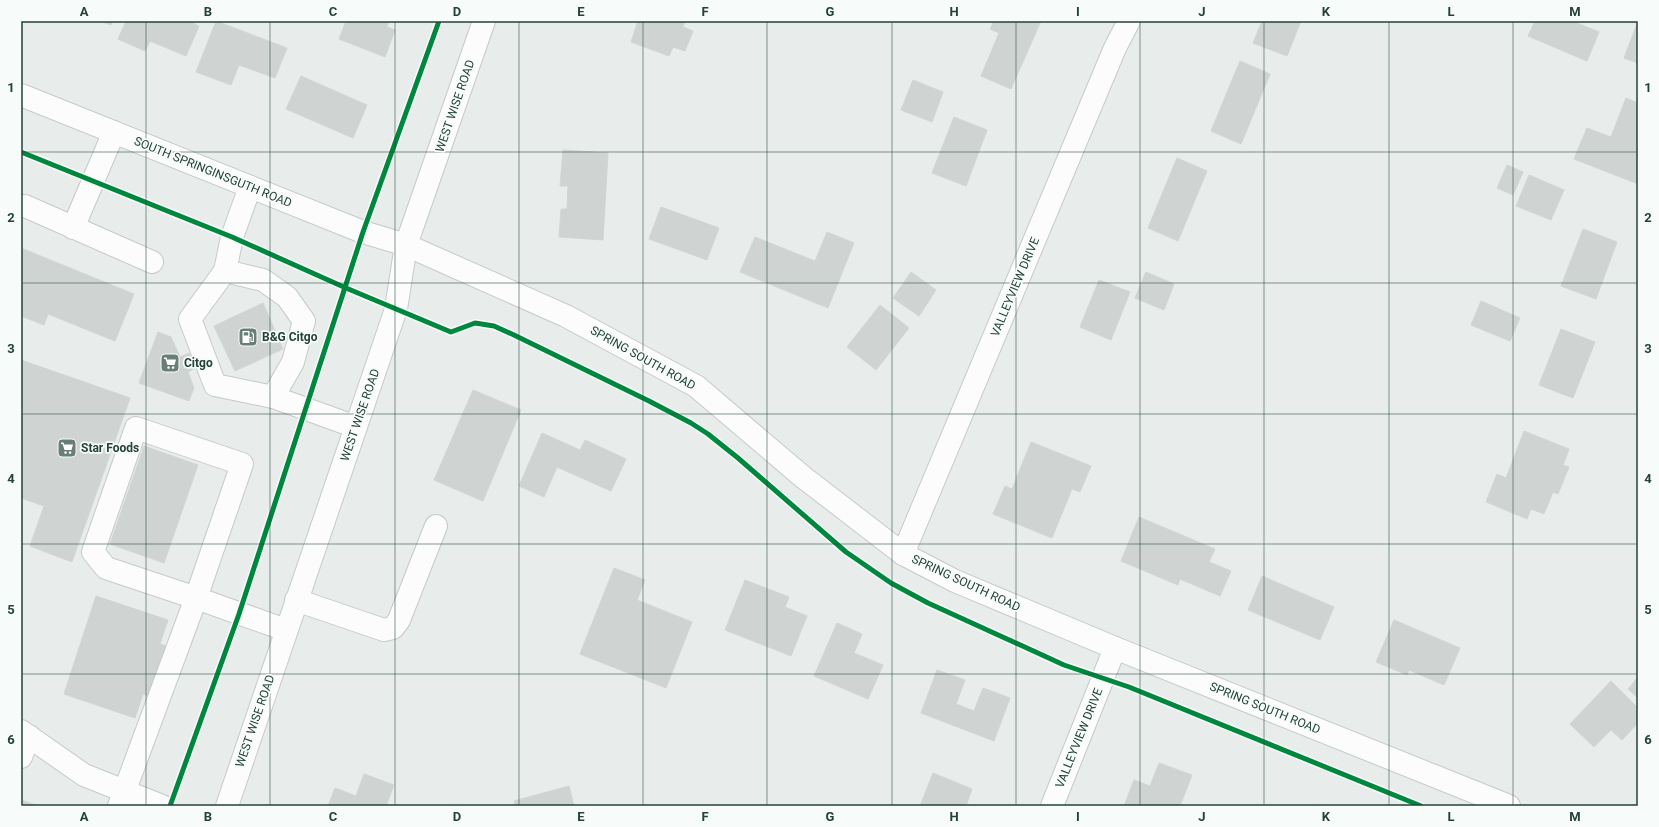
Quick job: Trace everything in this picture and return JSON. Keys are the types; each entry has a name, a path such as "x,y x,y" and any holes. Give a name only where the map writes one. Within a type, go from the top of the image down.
{"street":[{"name":"WEST WISE ROAD","path":"227,806 396,309 406,245 484,21"},
{"name":"VALLEYVIEW DRIVE","path":"903,554 1115,48 1129,21"},
{"name":"SOUTH SPRINGINSGUTH ROAD","path":"21,95 363,232 406,245"},
{"path":"73,228 114,132"},
{"path":"250,187 232,237 225,271 190,319 215,385 273,397 356,427"},
{"path":"25,206 152,262"},
{"name":"SPRING SOUTH ROAD","path":"406,245 566,316 696,386 803,477 903,554 955,581 1115,648 1510,806"},
{"path":"225,271 263,280 287,297 304,321 293,362 273,397"},
{"path":"122,799 196,598 242,464 136,428 93,552 106,568 196,598 286,630"},
{"path":"296,600 384,630 393,628 399,620 436,526"},
{"name":"VALLEYVIEW DRIVE","path":"1052,806 1115,648"},
{"path":"21,757 25,734 84,775 122,799 162,806"}],"building":[{"path":"100,21 112,21 111,25"},
{"path":"126,21 189,21 199,26 186,56 150,41 145,51 118,39"},
{"path":"216,21 287,48 275,78 239,65 231,85 196,72"},
{"path":"346,21 389,21 387,27 395,30 385,57 339,39"},
{"path":"638,21 685,21 683,27 693,31 685,51 673,47 669,56 631,42"},
{"path":"994,21 1041,21 1011,89 981,76 999,33 990,29"},
{"path":"1262,21 1301,21 1287,56 1253,43"},
{"path":"1535,21 1572,21 1599,32 1587,61 1528,36"},
{"path":"1638,21 1638,63 1624,58"},
{"path":"1240,61 1270,74 1241,144 1211,131"},
{"path":"301,76 367,105 353,138 286,109"},
{"path":"913,80 943,92 932,122 901,110"},
{"path":"1626,98 1638,103 1638,184 1574,159 1587,128 1611,137"},
{"path":"954,117 987,130 966,186 932,173"},
{"path":"563,150 608,153 603,240 559,237 561,209 567,209 568,186 560,186"},
{"path":"1177,158 1207,171 1178,241 1148,228"},
{"path":"1507,165 1523,172 1513,195 1497,188"},
{"path":"1529,175 1564,190 1551,220 1516,206"},
{"path":"661,207 719,228 707,260 649,239"},
{"path":"1583,229 1617,242 1596,299 1561,286"},
{"path":"827,232 854,243 828,308 740,272 755,237 815,261"},
{"path":"21,248 134,294 115,341 48,314 44,325 21,316"},
{"path":"911,272 936,290 919,316 893,298"},
{"path":"1146,272 1174,284 1164,310 1135,298"},
{"path":"1099,280 1130,292 1111,340 1080,327"},
{"path":"1481,301 1520,318 1510,341 1471,325"},
{"name":"B&G Citgo","path":"263,303 283,349 235,371 214,326"},
{"path":"880,305 909,328 876,370 847,347"},
{"path":"1561,329 1595,342 1573,398 1539,385"},
{"name":"Citgo","path":"158,332 171,337 180,357 189,353 195,368 188,372 194,388 189,401 139,383"},
{"name":"Star Foods","path":"21,360 130,398 72,562 30,546 44,506 21,498"},
{"path":"473,390 521,410 483,501 434,480"},
{"path":"1524,431 1569,449 1563,465 1569,467 1558,494 1553,492 1544,514 1531,509 1527,519 1486,502 1497,474 1506,478"},
{"path":"542,433 580,450 585,440 626,459 611,491 557,467 544,497 519,486"},
{"path":"1031,442 1091,466 1080,492 1072,489 1052,538 993,514 1005,486 1012,489"},
{"path":"144,446 198,465 164,563 110,544"},
{"path":"1139,517 1215,549 1209,562 1231,571 1220,596 1180,579 1178,585 1121,561"},
{"path":"614,568 645,580 637,600 692,622 666,688 580,654"},
{"path":"1262,576 1334,607 1320,640 1248,610"},
{"path":"745,580 789,597 785,607 807,616 791,656 725,630"},
{"path":"96,596 168,620 160,644 171,647 154,698 143,694 135,718 64,694"},
{"path":"1394,620 1460,648 1444,685 1409,670 1407,675 1376,662"},
{"path":"837,623 862,634 854,653 883,665 868,699 814,676"},
{"path":"937,670 965,680 956,704 974,711 983,688 1010,698 994,741 921,713"},
{"path":"1638,677 1638,698 1628,689"},
{"path":"1611,681 1638,708 1638,723 1622,740 1611,730 1594,747 1570,724"},
{"path":"1159,763 1192,775 1180,806 1124,806 1134,780 1150,786"},
{"path":"933,773 972,789 966,806 920,806"},
{"path":"364,774 394,785 386,806 328,806 335,788 356,796"},
{"path":"569,786 574,806 515,806 514,801"},
{"path":"21,800 38,806 21,806"}],"cycle path":[{"path":"170,806 239,614 363,232 439,21"},
{"path":"21,152 232,237 346,288 451,332 475,323 494,326 514,335 649,401 691,423 708,434 738,458 846,552 891,583 928,603 1064,665 1129,687 1421,806"}],"place":[{"name":"B&G Citgo","path":"248,337"},
{"name":"Citgo","path":"170,363"},
{"name":"Star Foods","path":"67,448"}]}
